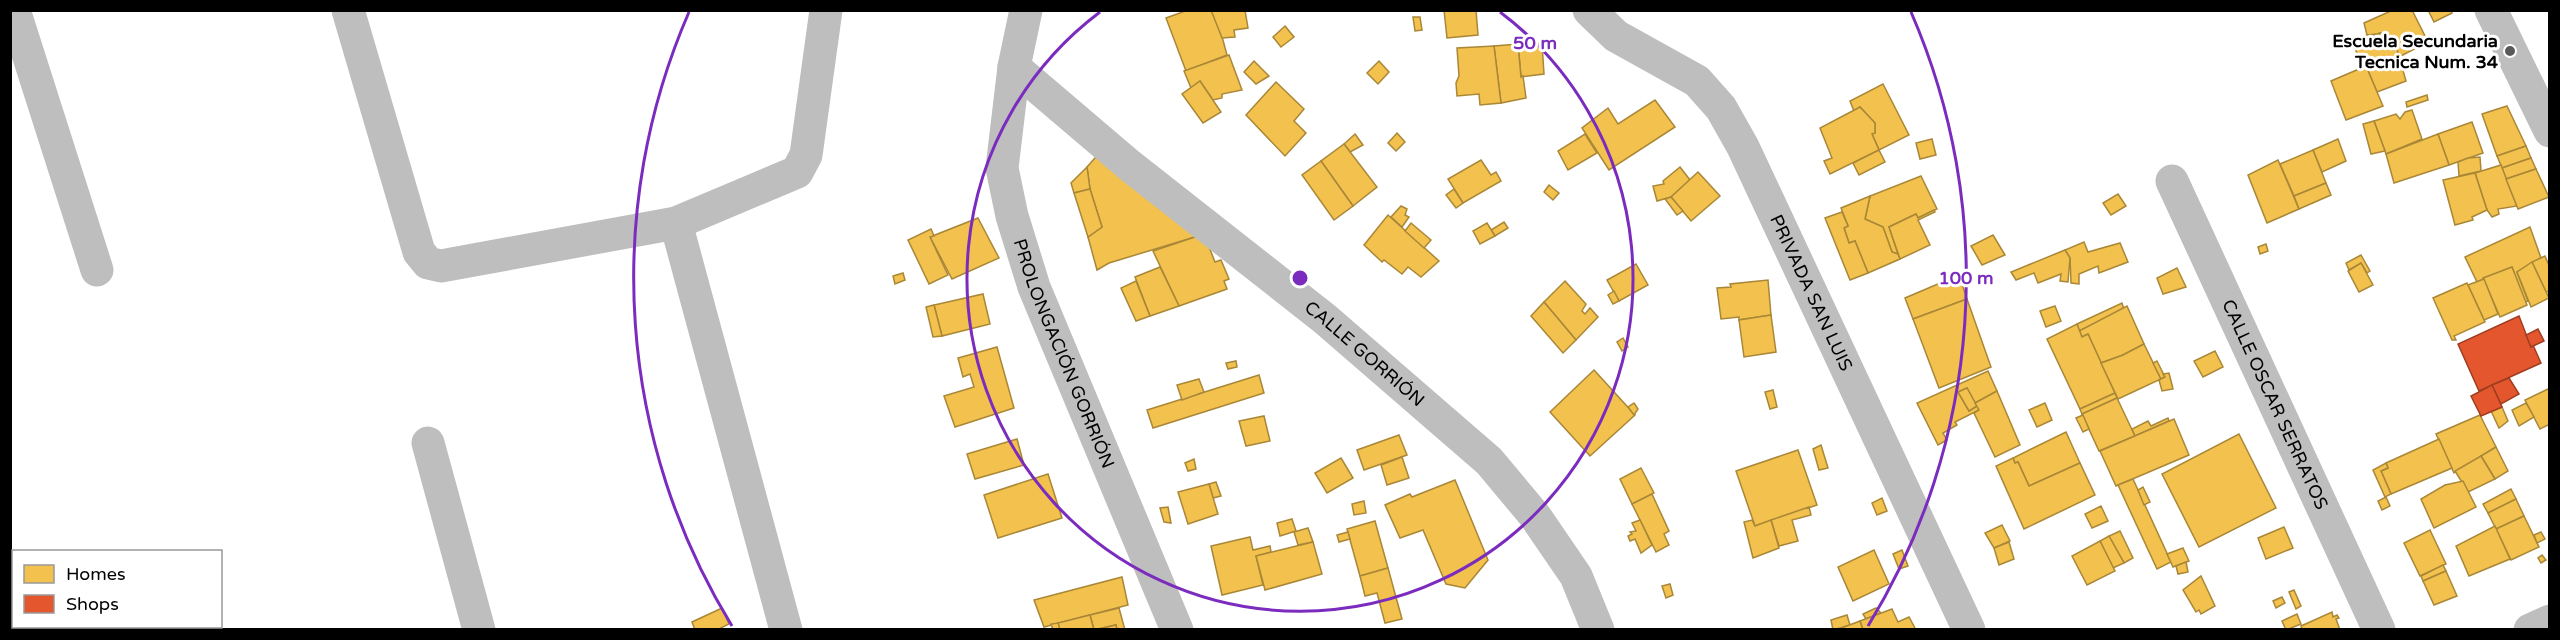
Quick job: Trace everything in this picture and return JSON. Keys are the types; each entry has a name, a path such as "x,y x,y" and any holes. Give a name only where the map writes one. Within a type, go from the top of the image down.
{"street":[{"path":"14,10 97,270"},
{"path":"348,10 419,252 428,263 441,266 676,223 797,172 806,155 826,10"},
{"path":"1014,67 1026,10"},
{"name":"PRIVADA SAN LUIS","path":"1589,10 1616,36 1697,81 1720,108 1743,147 1969,630"},
{"path":"2491,10 2550,131"},
{"name":"PROLONGACIÓN GORRIÓN","path":"1014,67 1002,168 1012,216 1034,287 1177,630"},
{"name":"CALLE GORRIÓN","path":"1014,67 1129,165 1325,319 1489,461 1535,516 1576,576 1598,630"},
{"name":"CALLE OSCAR SERRATOS","path":"2172,181 2379,630"},
{"path":"676,223 786,630"},
{"path":"428,443 479,630"},
{"path":"2530,630 2550,621"}],"building: Homes":[{"path":"1188,10 1211,10 1220,29 1227,55 1186,71 1166,18"},
{"path":"1211,10 1245,10 1248,28 1234,30 1235,37 1222,38"},
{"path":"1444,10 1476,10 1478,35 1447,38"},
{"path":"2393,10 2412,10 2428,42 2399,57 2385,33 2367,35 2364,23"},
{"path":"2428,10 2451,10 2452,13 2434,22"},
{"path":"1413,17 1420,17 1422,30 1415,31"},
{"path":"1285,26 1294,37 1281,47 1273,37"},
{"path":"2379,33 2385,33 2397,49 2406,81 2377,92 2366,66 2363,68 2352,41 2367,35 2379,35"},
{"path":"1542,43 1544,74 1521,77 1518,44"},
{"path":"1518,44 1521,77 1523,76 1526,98 1501,103 1494,46"},
{"path":"1494,46 1501,103 1480,105 1479,94 1457,96 1456,83 1459,76 1457,48"},
{"path":"1229,55 1242,90 1222,94 1222,98 1213,100 1200,81 1191,88 1184,71"},
{"path":"1254,61 1269,76 1256,84 1244,72"},
{"path":"1379,61 1389,72 1378,84 1367,73"},
{"path":"2366,66 2383,106 2346,120 2331,81"},
{"path":"1200,81 1221,112 1203,123 1182,94"},
{"path":"1276,82 1304,109 1294,121 1306,133 1285,156 1246,115"},
{"path":"1883,84 1909,135 1879,150 1872,134 1875,133 1875,123 1860,107 1854,111 1850,101"},
{"path":"2427,95 2428,100 2407,107 2406,102"},
{"path":"1655,100 1675,127 1609,170 1582,128 1608,108 1618,124"},
{"path":"2507,106 2526,146 2497,156 2482,114"},
{"path":"1860,107 1875,123 1875,133 1872,134 1879,150 1830,174 1824,161 1832,158 1820,128"},
{"path":"2412,110 2422,139 2386,154 2374,121 2396,114 2400,119 2405,112"},
{"path":"2374,121 2385,151 2371,154 2363,124"},
{"path":"2472,122 2483,153 2449,165 2438,134"},
{"path":"1397,133 1405,142 1396,151 1388,143"},
{"path":"1355,134 1363,145 1350,152 1344,144"},
{"path":"1585,134 1597,153 1568,170 1558,151"},
{"path":"2438,134 2449,165 2394,183 2386,154"},
{"path":"1932,139 1936,155 1920,159 1916,143"},
{"path":"2338,139 2346,161 2322,172 2313,150"},
{"path":"1109,142 1208,233 1109,263 1097,270 1088,237 1102,227 1090,189 1087,167"},
{"path":"1344,144 1377,187 1353,206 1321,161"},
{"path":"2526,146 2531,158 2502,168 2497,156"},
{"path":"1879,150 1885,162 1859,175 1853,163"},
{"path":"2313,150 2326,183 2294,196 2280,164"},
{"path":"2480,157 2481,171 2459,176 2458,162"},
{"path":"2531,158 2536,169 2506,179 2502,168"},
{"path":"1481,160 1491,175 1496,172 1501,181 1463,203 1448,179"},
{"path":"2278,160 2299,209 2267,223 2248,175"},
{"path":"1321,161 1353,206 1334,220 1302,175"},
{"path":"2501,165 2517,206 2498,209 2499,214 2492,217 2487,210 2475,173"},
{"path":"1087,167 1090,189 1074,193 1071,183"},
{"path":"1680,167 1690,180 1671,197 1657,201 1653,186 1664,184 1663,181"},
{"path":"2536,169 2549,197 2518,209 2506,179"},
{"path":"1698,172 1720,196 1691,221 1671,197"},
{"path":"2475,173 2487,210 2472,217 2473,220 2455,225 2443,180"},
{"path":"1921,176 1937,209 1918,218 1916,214 1889,227 1898,254 1892,252 1883,227 1865,219 1870,196"},
{"path":"2326,183 2331,195 2299,209 2294,196"},
{"path":"1549,185 1559,193 1553,200 1544,192"},
{"path":"1090,189 1102,227 1088,237 1074,193"},
{"path":"1454,189 1463,203 1456,208 1446,195"},
{"path":"2118,194 2126,206 2111,215 2103,203"},
{"path":"1870,196 1865,219 1883,227 1892,252 1898,254 1900,259 1868,273 1855,241 1849,243 1844,228 1848,226 1841,208"},
{"path":"1671,197 1683,211 1677,215 1665,199"},
{"path":"1401,206 1407,209 1405,215 1409,217 1402,227 1391,217"},
{"path":"1934,210 1935,212 1918,220 1930,245 1900,259 1889,227 1916,214 1918,218"},
{"path":"1842,212 1848,226 1844,228 1849,243 1855,241 1868,273 1850,280 1825,218"},
{"path":"1388,215 1439,261 1421,277 1408,267 1402,274 1384,260 1382,262 1364,245"},
{"path":"978,218 999,258 952,279 930,237"},
{"path":"1504,222 1508,228 1495,236 1491,230"},
{"path":"1411,223 1431,240 1424,248 1405,231"},
{"path":"1487,223 1495,236 1480,244 1473,231"},
{"path":"2530,227 2541,258 2517,272 2528,301 2525,302 2512,267 2477,282 2465,257"},
{"path":"931,229 934,236 930,237 948,275 929,284 908,240"},
{"path":"1204,234 1215,262 1221,260 1229,279 1224,281 1227,289 1179,306 1153,251"},
{"path":"1993,235 2005,255 1982,265 1971,246"},
{"path":"2084,242 2088,252 2120,243 2128,262 2099,273 2098,266 2079,274 2079,284 2071,283 2070,258 2065,250"},
{"path":"2266,244 2268,251 2260,254 2258,247"},
{"path":"2065,250 2070,258 2068,282 2060,281 2061,274 2038,283 2034,273 2016,280 2011,272"},
{"path":"2361,255 2370,271 2367,273 2361,263 2349,270 2346,263"},
{"path":"2545,256 2550,268 2550,291 2546,292 2532,262"},
{"path":"2532,262 2549,298 2531,307 2517,272"},
{"path":"2361,263 2373,285 2359,292 2348,271"},
{"path":"1636,264 1648,285 1619,301 1607,280"},
{"path":"1160,267 1179,306 1150,316 1135,277"},
{"path":"2512,267 2527,305 2500,317 2483,278"},
{"path":"2177,268 2186,287 2163,294 2157,278"},
{"path":"903,273 905,280 895,284 893,276"},
{"path":"1959,275 1967,299 1913,319 1905,298"},
{"path":"2484,279 2498,314 2484,320 2468,285"},
{"path":"1768,280 1771,315 1739,320 1739,317 1721,319 1717,288 1731,287 1730,284"},
{"path":"1136,281 1150,316 1136,321 1121,288"},
{"path":"1565,281 1586,304 1582,311 1585,314 1590,308 1598,317 1576,340 1544,302"},
{"path":"2467,283 2485,322 2454,336 2456,340 2452,340 2433,298"},
{"path":"1614,291 1619,301 1613,304 1608,295"},
{"path":"983,294 990,324 942,336 934,305"},
{"path":"1967,299 1991,367 1939,388 1913,319"},
{"path":"1544,302 1576,340 1563,353 1531,316"},
{"path":"2122,303 2124,310 2079,331 2077,324"},
{"path":"934,305 942,336 933,337 926,307"},
{"path":"2055,306 2061,321 2046,327 2040,311"},
{"path":"2127,306 2144,344 2101,363 2088,334 2082,337 2079,331"},
{"path":"1771,315 1776,352 1744,357 1739,320"},
{"path":"2077,324 2082,337 2088,334 2115,393 2080,409 2047,339"},
{"path":"1623,338 1628,347 1622,351 1617,342"},
{"path":"2144,344 2161,379 2118,399 2101,363"},
{"path":"997,347 1014,408 955,427 944,396 974,387 970,374 963,377 958,358"},
{"path":"2215,351 2223,367 2203,377 2194,361"},
{"path":"1236,361 1237,367 1228,369 1226,363"},
{"path":"2157,361 2165,377 2161,379 2153,363"},
{"path":"1594,370 1635,415 1590,456 1550,412"},
{"path":"1988,371 1997,391 1975,403 1967,388 1958,392 1969,411 1977,406 1979,410 1955,422 1957,425 1943,433 1947,440 1938,445 1917,403"},
{"path":"2169,373 2173,389 2162,391 2159,380 2165,377 2163,374"},
{"path":"1259,375 1264,393 1153,428 1147,410"},
{"path":"1199,379 1204,392 1182,400 1177,385"},
{"path":"1967,388 1977,406 1969,411 1958,392"},
{"path":"2550,388 2550,424 2540,429 2525,400"},
{"path":"1773,390 1777,407 1770,409 1765,392"},
{"path":"1997,391 2020,445 1995,457 1974,413 1979,410 1975,403"},
{"path":"2115,393 2117,398 2082,414 2080,409"},
{"path":"2117,398 2135,436 2099,451 2082,414"},
{"path":"1634,403 1638,409 1634,415 1628,407"},
{"path":"2045,403 2052,420 2037,427 2029,410"},
{"path":"2526,403 2534,417 2519,426 2512,410"},
{"path":"2502,407 2508,421 2499,428 2491,411"},
{"path":"2083,415 2089,429 2083,432 2076,418"},
{"path":"2480,415 2496,447 2454,473 2436,434"},
{"path":"1264,416 1270,441 1246,446 1239,421"},
{"path":"2168,418 2169,421 2135,436 2132,429 2148,421 2151,426"},
{"path":"2174,419 2189,455 2116,486 2100,451"},
{"path":"2066,432 2080,463 2029,486 2018,462 2015,463 2013,458"},
{"path":"2239,434 2276,508 2199,547 2162,474"},
{"path":"1399,435 1407,455 1364,470 1357,450"},
{"path":"1017,439 1024,465 975,479 967,454"},
{"path":"2439,439 2452,468 2391,494 2381,471 2388,468 2386,463"},
{"path":"1821,445 1828,468 1819,470 1813,449"},
{"path":"2496,447 2508,471 2495,479 2481,456"},
{"path":"1798,450 1817,505 1755,526 1736,471"},
{"path":"2481,456 2495,479 2468,492 2455,471"},
{"path":"1402,457 1409,478 1387,485 1381,465"},
{"path":"1341,458 1353,478 1327,493 1315,473"},
{"path":"2013,458 2015,463 2018,462 2029,486 2080,463 2095,495 2024,529 1996,466"},
{"path":"1194,459 1196,469 1188,471 1185,463"},
{"path":"2386,463 2388,468 2381,471 2391,494 2385,497 2373,470"},
{"path":"1641,468 1654,493 1632,504 1620,479"},
{"path":"1048,474 1062,518 998,538 984,495"},
{"path":"2133,479 2171,562 2157,569 2118,485"},
{"path":"1455,480 1488,560 1465,588 1446,584 1423,530 1400,538 1385,505 1410,494 1412,497"},
{"path":"2463,481 2476,507 2434,528 2421,499 2445,485"},
{"path":"1216,482 1221,496 1213,498 1209,484"},
{"path":"1209,484 1218,514 1188,524 1178,492"},
{"path":"2143,487 2150,502 2144,505 2138,490"},
{"path":"2511,489 2516,499 2488,513 2483,504"},
{"path":"1652,494 1669,531 1664,534 1669,545 1656,552 1632,504"},
{"path":"2386,497 2390,506 2382,510 2378,501"},
{"path":"1882,498 1887,511 1877,515 1872,503"},
{"path":"2516,499 2524,516 2496,529 2488,513"},
{"path":"1364,501 1366,513 1354,515 1352,504"},
{"path":"2101,506 2108,521 2092,528 2085,514"},
{"path":"1168,507 1171,523 1164,522 1160,508"},
{"path":"1809,507 1811,515 1792,520 1798,541 1779,546 1771,520"},
{"path":"2524,516 2539,547 2511,560 2496,529"},
{"path":"1292,519 1296,531 1280,536 1277,523"},
{"path":"1640,520 1652,545 1641,553 1635,539 1630,541 1628,536 1632,534 1630,532 1636,531 1632,523"},
{"path":"1752,520 1755,526 1771,520 1779,548 1753,558 1744,522"},
{"path":"1375,521 1388,568 1360,576 1347,529"},
{"path":"2002,525 2010,541 1994,548 1985,533"},
{"path":"2495,526 2510,559 2469,576 2456,546"},
{"path":"2284,527 2293,548 2266,559 2258,538"},
{"path":"1308,528 1313,542 1298,545 1294,532"},
{"path":"2430,530 2446,564 2420,576 2404,543"},
{"path":"2120,531 2133,558 2124,563 2109,536"},
{"path":"1348,532 1350,539 1339,542 1337,535"},
{"path":"2541,532 2545,539 2537,543 2534,535"},
{"path":"2109,536 2124,563 2113,568 2100,541"},
{"path":"1250,537 1253,550 1270,546 1271,552 1256,556 1263,585 1222,595 1211,546"},
{"path":"2100,541 2115,571 2087,585 2072,556"},
{"path":"1313,542 1322,574 1265,590 1256,556"},
{"path":"2009,542 2014,559 1999,565 1994,548"},
{"path":"2183,548 2189,561 2173,567 2167,554"},
{"path":"1874,550 1889,584 1853,601 1838,567"},
{"path":"1902,550 1908,566 1899,569 1893,554"},
{"path":"2542,555 2546,560 2541,563 2538,558"},
{"path":"2186,562 2188,572 2178,574 2176,566"},
{"path":"2443,565 2446,571 2423,581 2421,576"},
{"path":"1388,568 1402,619 1385,623 1377,593 1365,596 1360,576"},
{"path":"2446,571 2457,596 2434,605 2423,581"},
{"path":"2201,576 2215,606 2201,614 2199,610 2196,612 2183,590"},
{"path":"1122,577 1128,605 1044,627 1034,600"},
{"path":"1670,584 1673,595 1666,598 1662,586"},
{"path":"2294,590 2301,606 2296,609 2289,592"},
{"path":"2282,597 2285,603 2276,608 2273,601"},
{"path":"722,608 729,624 717,630 695,630 692,622"},
{"path":"1119,608 1125,630 1117,630 1116,625 1094,630 1090,615"},
{"path":"1876,608 1881,613 1866,619 1863,614"},
{"path":"1892,609 1898,622 1909,617 1916,630 1863,630 1860,621"},
{"path":"2332,612 2333,617 2337,615 2339,618 2336,619 2340,630 2302,630 2301,626"},
{"path":"2297,614 2301,624 2286,630 2282,621"},
{"path":"1090,615 1094,630 1060,630 1058,623"},
{"path":"1847,615 1850,625 1833,630 1831,620"},
{"path":"1860,621 1863,630 1845,630 1844,627"},
{"path":"1058,623 1060,630 1053,630 1051,624"},
{"path":"1116,625 1117,630 1094,630"}],"building: Shops":[{"path":"2519,316 2531,347 2533,345 2541,363 2479,391 2458,344"},
{"path":"2538,329 2544,341 2531,347 2526,335"},
{"path":"2509,378 2519,394 2501,404 2492,385"},
{"path":"2492,385 2502,407 2481,416 2471,396"}],"place":[{"name":"Escuela Secundaria Tecnica Num. 34","path":"2510,51"}]}
